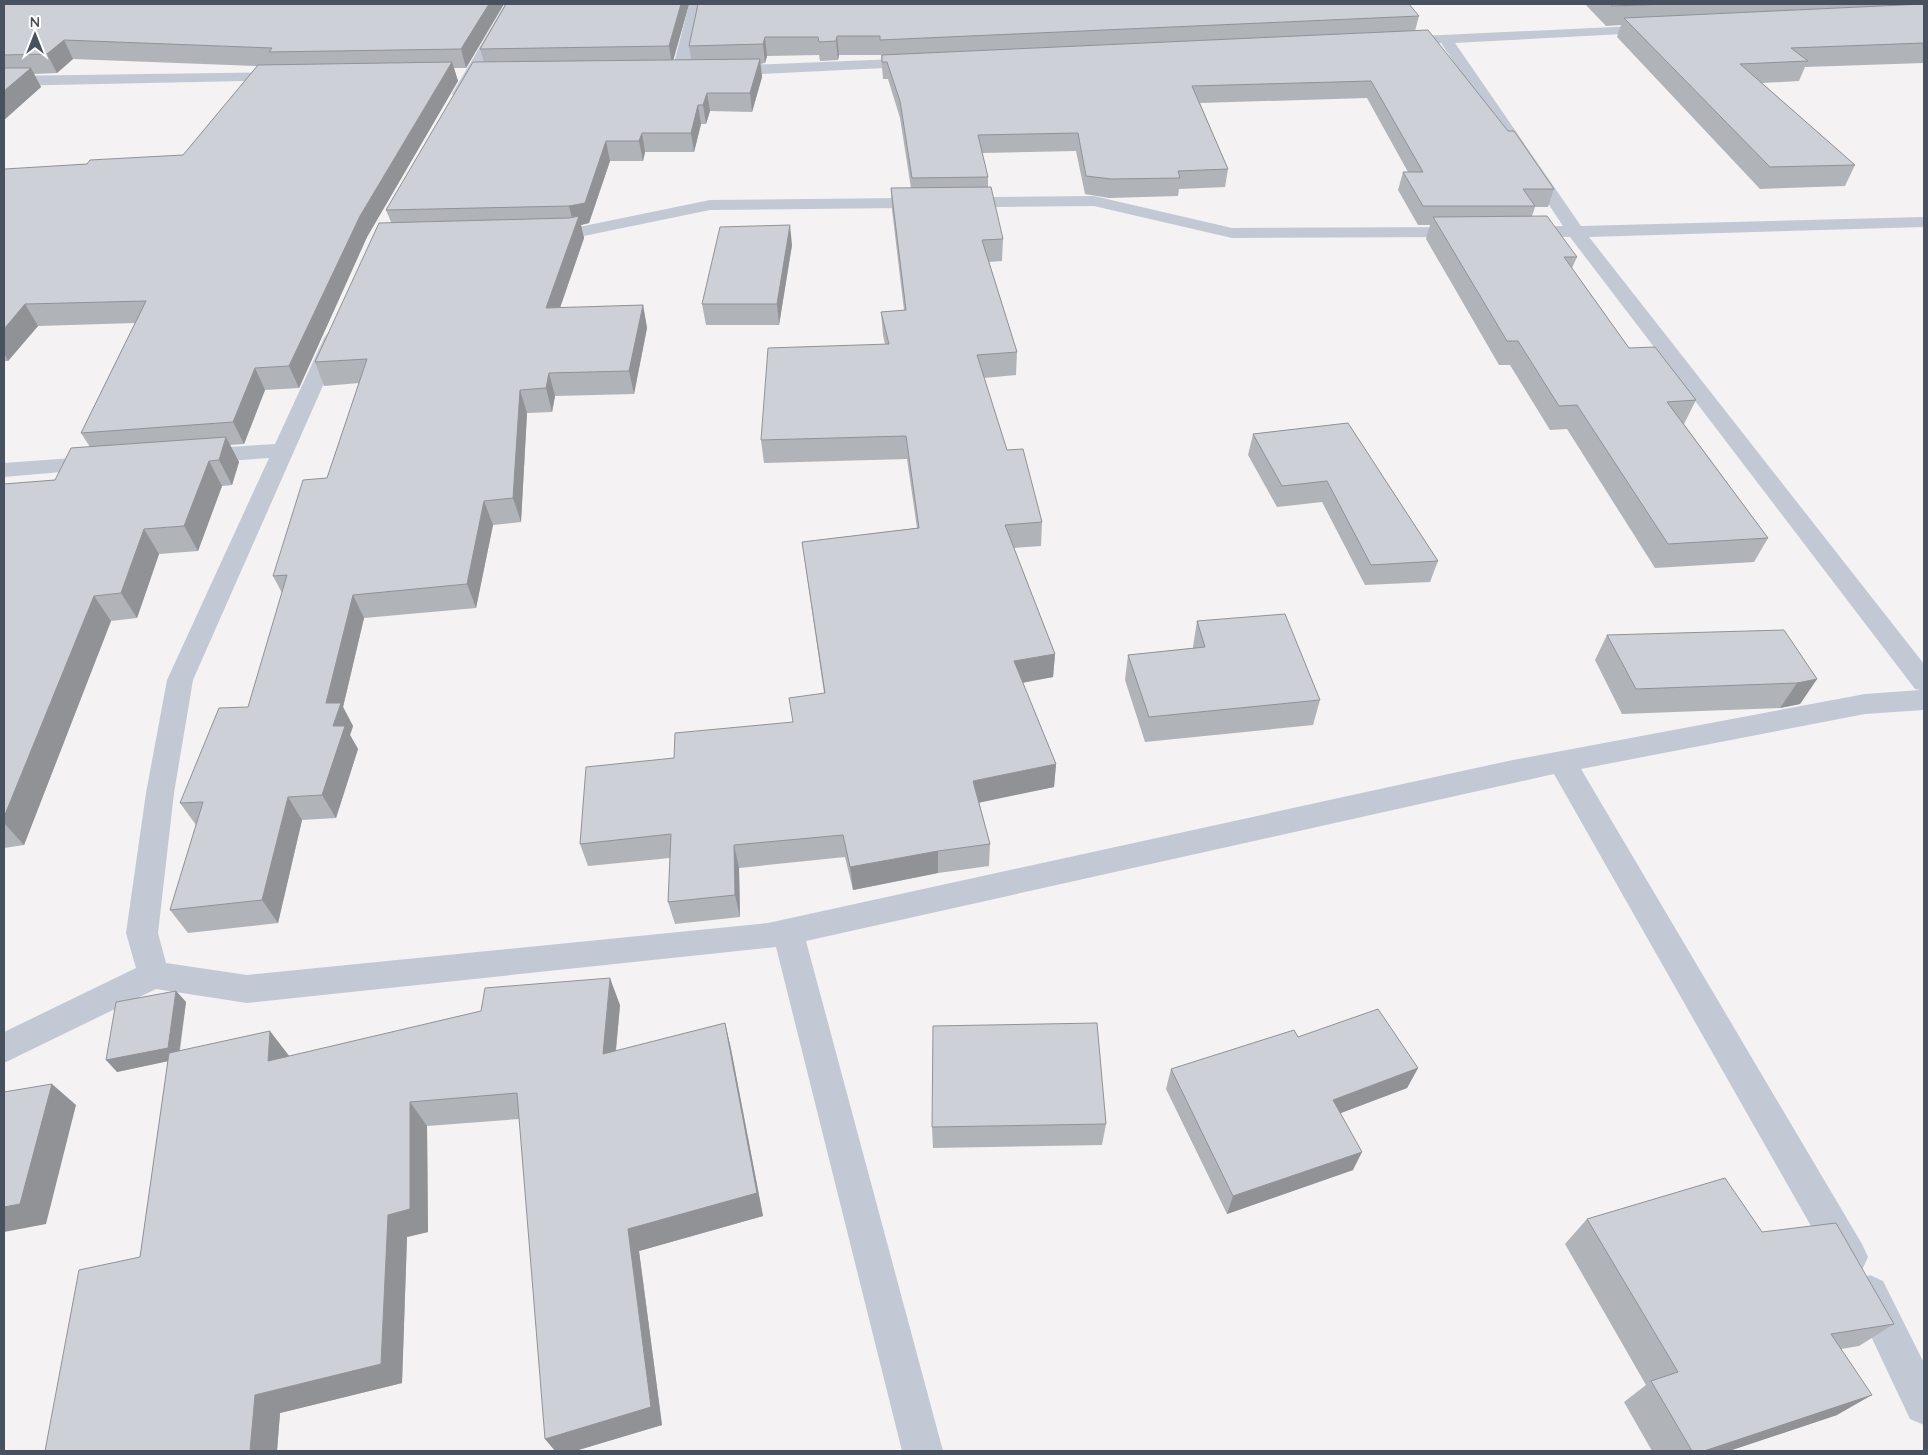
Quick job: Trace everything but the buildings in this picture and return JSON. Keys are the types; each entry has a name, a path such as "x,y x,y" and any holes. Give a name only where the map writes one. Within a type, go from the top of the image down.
{"street":[{"path":"447,117 512,4"},
{"path":"680,71 696,4"},
{"path":"1386,42 1668,28"},
{"path":"1446,39 1575,232 1924,682"},
{"path":"660,72 937,63"},
{"path":"4,80 302,76"},
{"path":"525,235 574,233 710,205 1094,201 1232,233 1487,232"},
{"path":"1506,232 1648,232 1924,222"},
{"path":"154,976 142,933 160,793 180,680 343,318"},
{"path":"178,457 284,450"},
{"path":"4,470 120,462"},
{"path":"4,1048 154,976 247,989 768,936 1489,776 1865,704 1924,700"},
{"path":"1562,762 1868,1290 1924,1405"},
{"path":"788,932 923,1451"}]}
